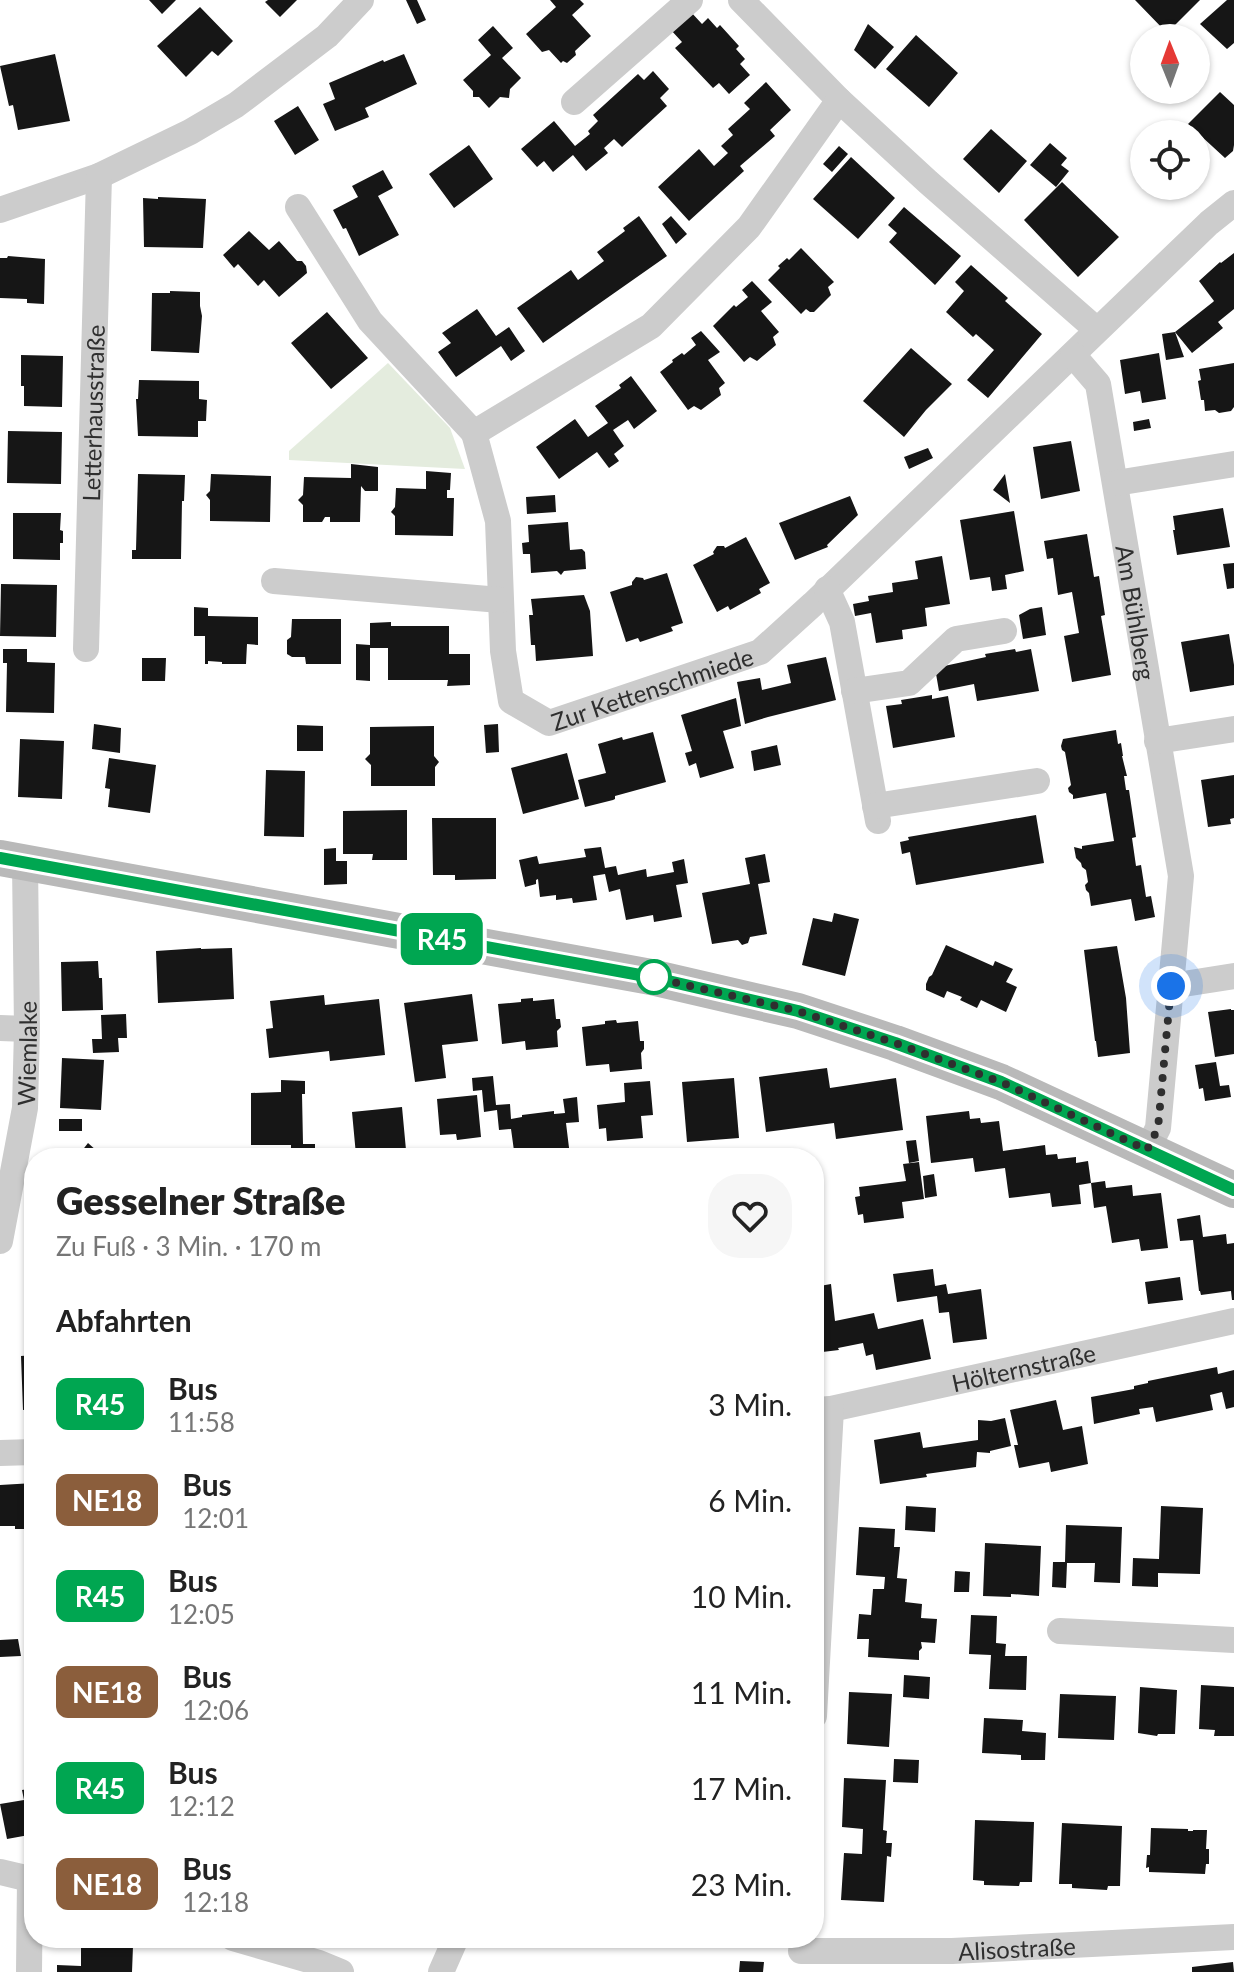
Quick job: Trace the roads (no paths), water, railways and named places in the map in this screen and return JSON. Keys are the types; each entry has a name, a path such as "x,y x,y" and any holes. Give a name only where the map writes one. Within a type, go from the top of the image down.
{"street":[{"path":"0,210 99,176 190,132 236,105 327,36 361,0"},
{"path":"574,102 690,0"},
{"path":"741,0 839,100 1097,330"},
{"path":"474,433 651,326 749,227 839,100"},
{"name":"Letterhausstraße","path":"86,649 99,176"},
{"name":"Zur Kettenschmiede","path":"298,207 370,321 474,433 498,521 503,651 511,701 549,723 760,652 1209,223 1234,203"},
{"name":"Am Bühlberg","path":"1073,355 1098,384 1181,876 1158,1128 1147,1150"},
{"path":"1116,483 1234,464"},
{"path":"274,581 500,600"},
{"path":"827,589 842,622 876,814 1037,781"},
{"path":"854,691 909,683 956,639 1004,631"},
{"path":"1157,741 1234,729"},
{"path":"12,861 651,977 798,1011 1001,1082 1234,1190"},
{"name":"Wiemlake","path":"0,1241 25,1108 27,1029 12,861"},
{"path":"1171,986 1234,976"},
{"path":"0,1028 27,1029"},
{"name":"Hölternstraße","path":"824,1409 1234,1321"},
{"path":"0,1453 24,1452"},
{"path":"1060,1631 1234,1640"},
{"path":"0,1872 24,1878"},
{"name":"Alisostraße","path":"801,1954 952,1951 1234,1937"},
{"path":"29,1972 30,1948"},
{"path":"267,1948 341,1972"},
{"path":"441,1972 452,1948"}]}
